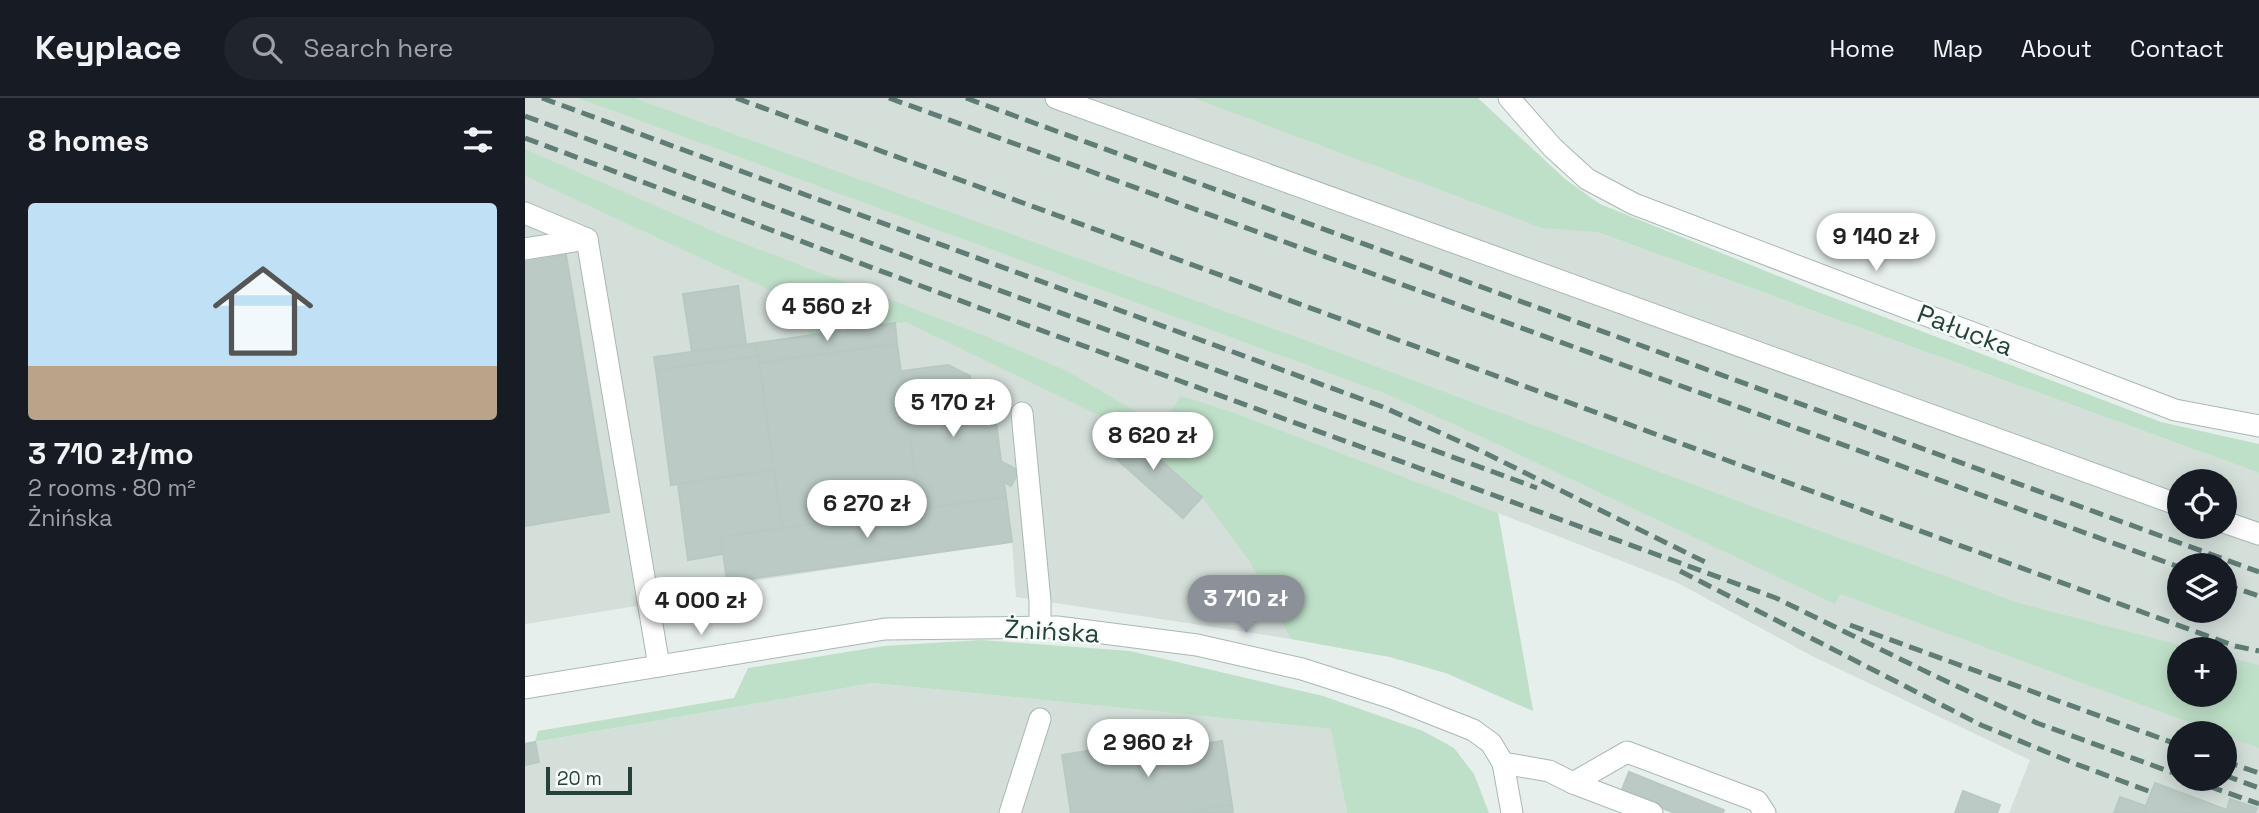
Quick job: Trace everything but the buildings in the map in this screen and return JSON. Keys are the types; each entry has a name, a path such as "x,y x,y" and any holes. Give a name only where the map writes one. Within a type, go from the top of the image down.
{"street":[{"path":"1056,98 2167,501"},
{"name":"Pałucka","path":"1509,98 1553,148 1587,179 1634,204 2175,410 2259,426"},
{"path":"525,213 587,239"},
{"path":"525,249 587,239"},
{"path":"587,239 659,666"},
{"path":"1022,413 1040,601 1040,627"},
{"path":"2237,526 2259,534"},
{"name":"Żnińska","path":"525,688 885,629 1058,627 1197,645 1302,669 1392,698 1473,730 1491,743 1503,763 1512,813"},
{"path":"1010,813 1039,719"},
{"path":"1573,783 1627,752 1757,801 1765,813"},
{"path":"1503,763 1549,771 1652,813"}],"shaded area":[{"path":"525,98 1430,98 1597,232 2259,473 2259,813 2009,813 2030,760 1812,656 1678,583 1498,513 1533,711 1446,673 1390,657 1016,597 1012,542 679,593 679,599 525,624"},
{"path":"873,683 1332,729 1347,813 525,813 525,744"}],"green space":[{"path":"578,98 634,98 1313,343 2019,603 2167,642 2167,707 2237,707 2237,660 2259,665 2259,748 2237,740 2237,721 2186,721 1840,594 1835,604 1389,395"},
{"path":"1194,98 1478,98 1565,179 1600,204 1818,292 2161,422 2259,444 2259,473 1597,232 1542,228"},
{"path":"525,149 727,237 985,336 1067,371 1161,426 1181,396 1232,412 1498,513 1533,711 1446,673 1390,657 1291,639 1250,562 1202,497 1121,426 906,322 809,335 802,305 525,176"},
{"path":"981,640 1130,651 1323,696 1423,731 1454,748 1474,774 1489,813 1347,813 1331,729 873,683 535,742 538,731 734,698 748,668 884,646"}],"railway":[{"path":"542,98 1383,407 1481,451 1709,564"},
{"path":"736,98 2235,646 2259,651"},
{"path":"889,98 2167,563"},
{"path":"966,98 2259,572"},
{"path":"525,116 1537,488"},
{"path":"525,138 988,311 1776,598 2037,723 2167,771"},
{"path":"1680,571 1981,725 2151,792"},
{"path":"2237,588 2259,596"},
{"path":"1850,625 2167,741"},
{"path":"2237,765 2259,773"},
{"path":"2237,780 2259,788"},
{"path":"2223,791 2259,804"}]}
